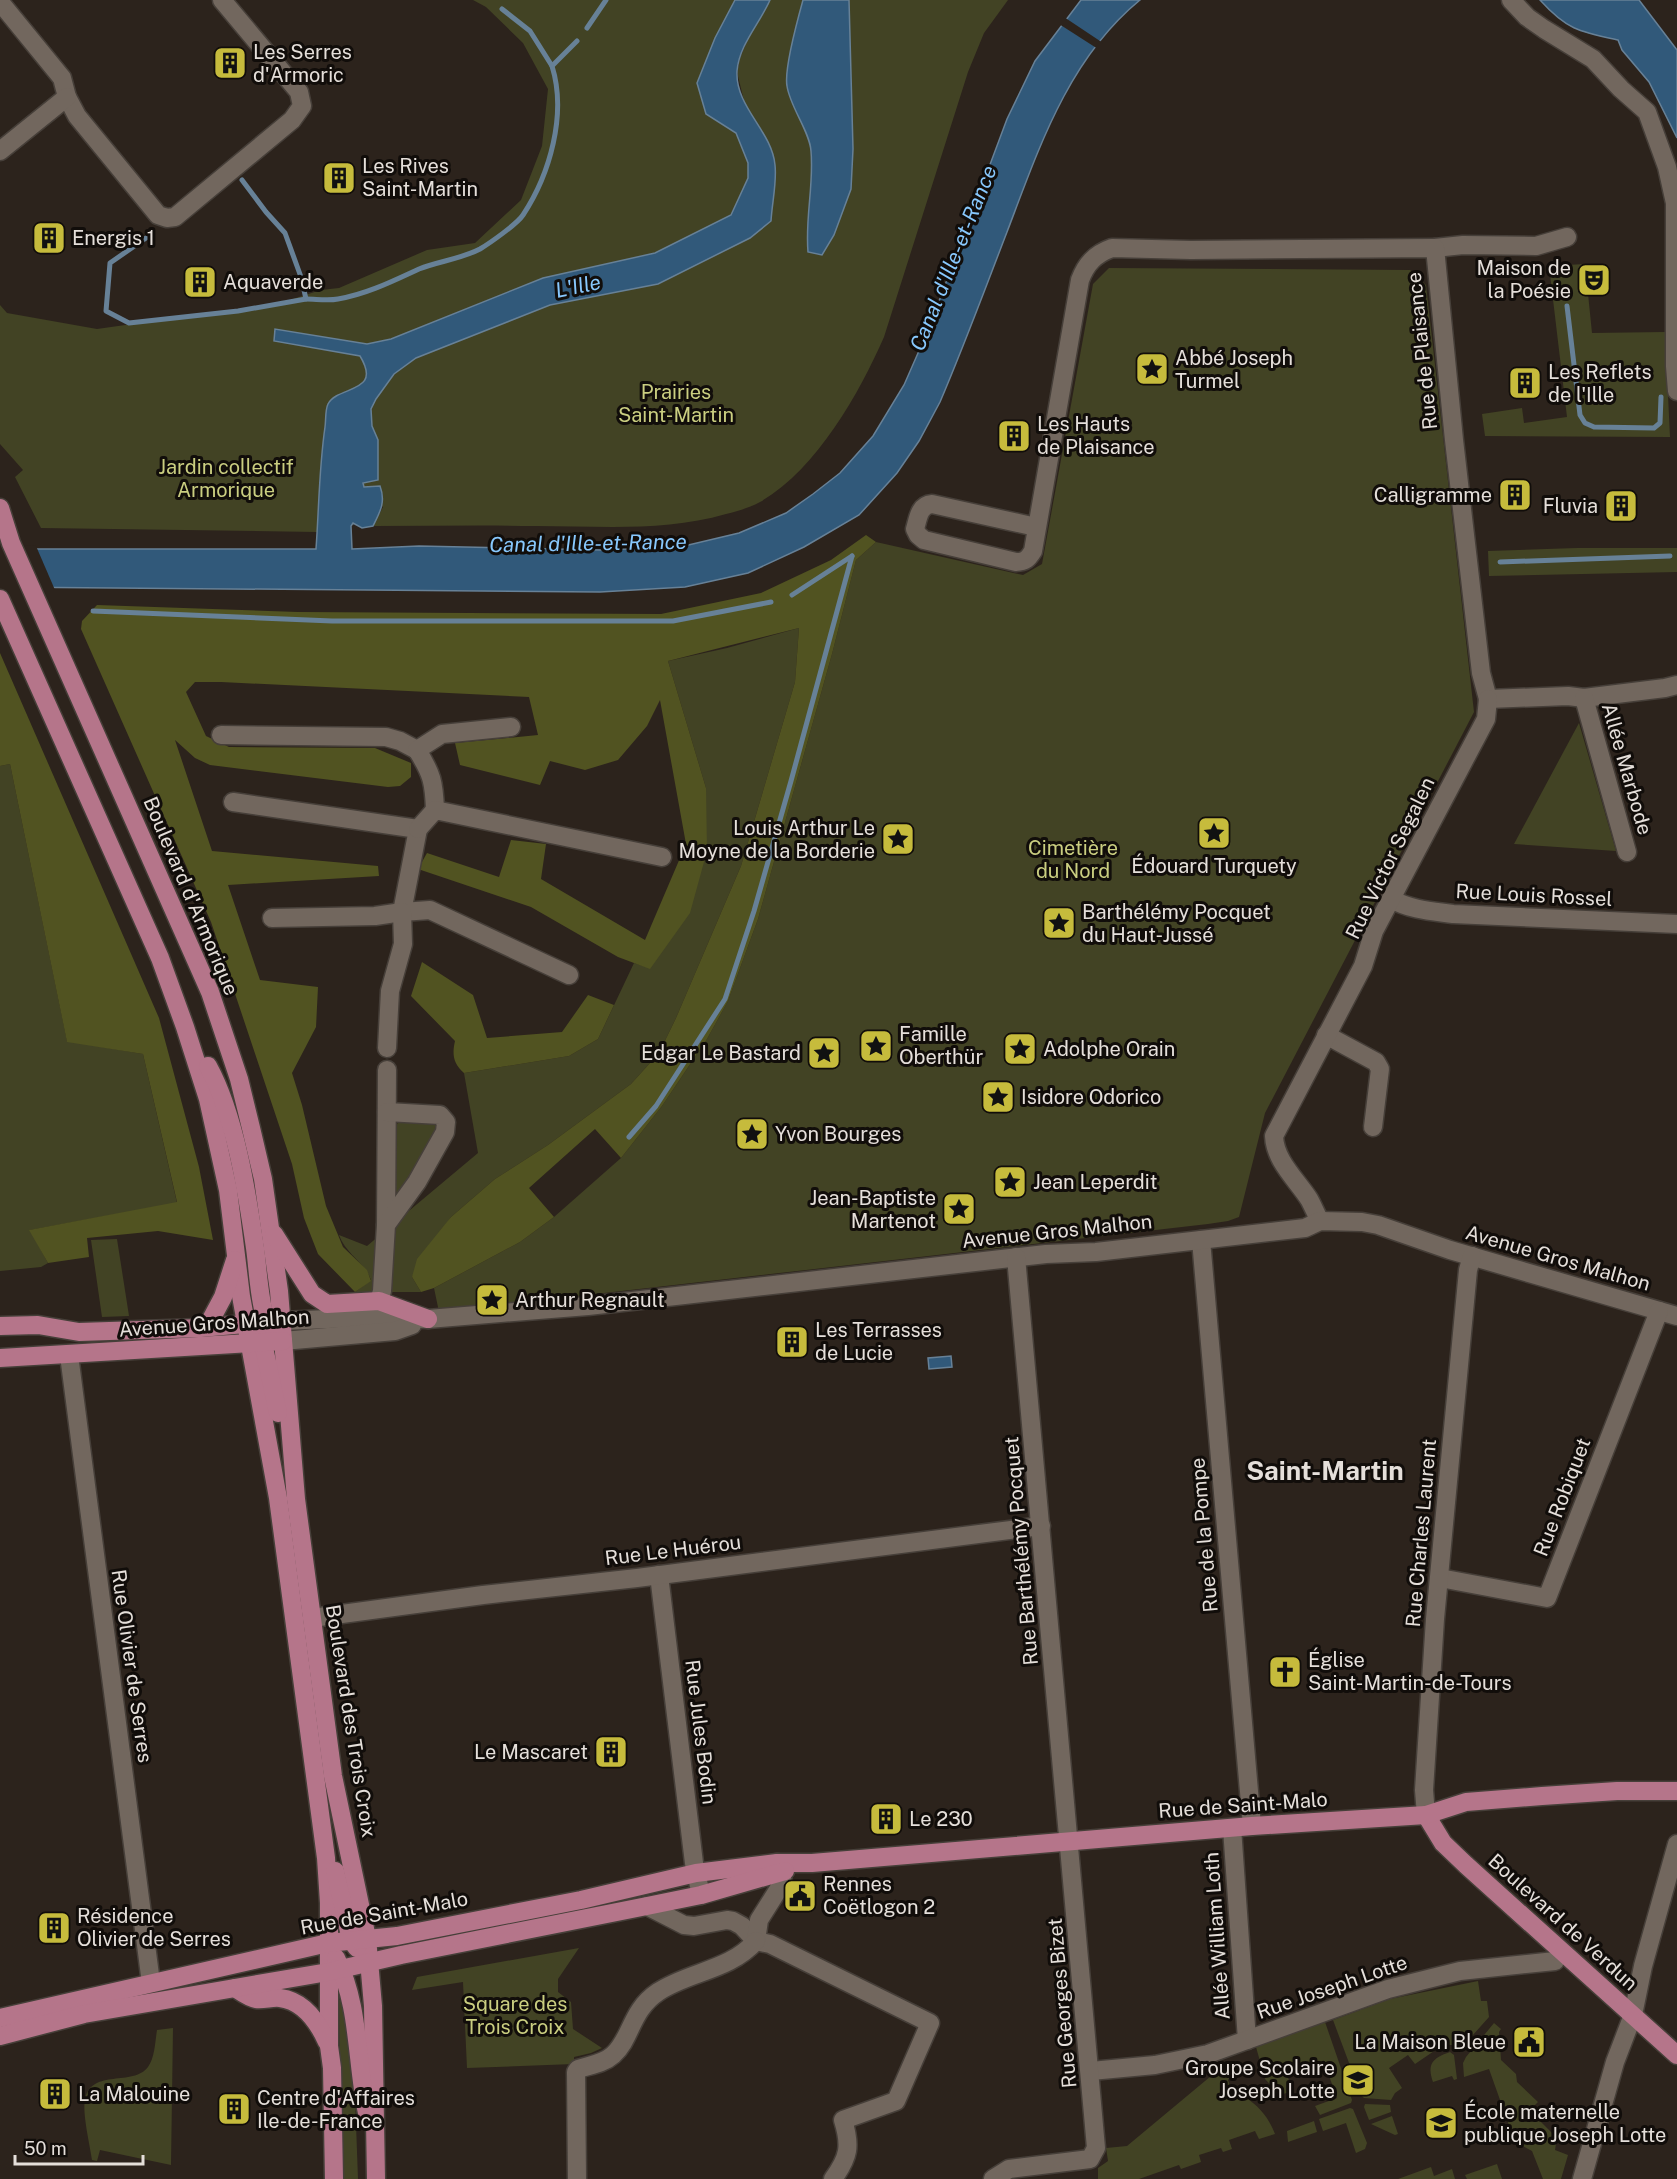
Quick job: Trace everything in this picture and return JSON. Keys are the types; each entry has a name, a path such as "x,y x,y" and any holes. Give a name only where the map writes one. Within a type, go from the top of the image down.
{"main road":[{"name":"Boulevard d'Armorique","path":"1,509 11,543 210,992 239,1079 271,1230 274,1322"},
{"path":"0,599 160,958 186,1027 219,1145 246,1323"},
{"path":"186,1027 214,1078 229,1121 274,1322"},
{"path":"271,1230 305,1285 318,1299 327,1304 379,1301 428,1320"},
{"path":"207,1327 223,1297 237,1255"},
{"name":"Avenue Gros Malhon","path":"0,1326 38,1325 79,1332 274,1322"},
{"name":"Boulevard des Trois Croix","path":"274,1322 283,1341 296,1499 333,1776 359,1939"},
{"name":"Boulevard des Trois Croix","path":"246,1323 256,1343 278,1498 320,1809 327,1868 328,1943 335,1971"},
{"name":"Avenue Gros Malhon","path":"0,1358 283,1341"},
{"path":"256,1343 277,1402 280,1434 296,1499"},
{"name":"Rue de Saint-Malo","path":"0,2018 328,1943 397,1936 581,1900 696,1873 779,1868 812,1863 1252,1826 1426,1815 1466,1802 1617,1791 1677,1791"},
{"name":"Boulevard des Trois Croix","path":"320,1809 359,1939 369,1964 373,2018 376,2157"},
{"name":"Boulevard de Verdun","path":"1426,1815 1443,1843 1466,1865 1677,2055"},
{"name":"Rue de Saint-Malo","path":"0,2036 84,2014 335,1971 401,1955 647,1906 701,1894 779,1868"},
{"path":"334,2179 332,2068 329,2046 335,1971"},
{"path":"335,1971 353,2008 362,2088 376,2157 376,2179"},
{"path":"235,1988 254,1999 285,1998 300,2006 311,2014 329,2046"}],"street":[{"path":"0,2 62,78 67,98 77,117 158,215 175,218 292,120 302,106 299,92 222,0"},
{"path":"1511,0 1527,17 1593,59 1647,112 1667,168 1675,202 1677,391"},
{"path":"0,151 67,98"},
{"path":"1435,248 1463,245 1536,246 1567,237"},
{"name":"Rue de Plaisance","path":"1036,527 926,504 922,508 915,529 918,536 924,540 1016,562 1029,558 1033,552 1080,280 1084,269 1100,252 1112,249 1435,248 1481,673 1488,699"},
{"path":"1488,699 1568,696 1584,698 1677,685"},
{"name":"Allée Marbode","path":"1584,698 1627,852"},
{"name":"Rue Victor Segalen","path":"1320,1221 1309,1199 1293,1179 1274,1148 1274,1136 1363,966 1374,931 1486,719 1488,699"},
{"path":"417,750 442,734 511,727"},
{"path":"220,735 386,737 417,750 427,767 434,782 435,810 418,829 402,912 403,944 390,991 387,1048"},
{"path":"233,802 418,829"},
{"path":"435,810 662,856"},
{"name":"Rue Louis Rossel","path":"1391,899 1417,910 1453,914 1677,924"},
{"path":"272,918 375,916 430,910 569,975"},
{"path":"1326,1035 1379,1065 1373,1127"},
{"path":"379,1301 382,1291 386,1226 387,1070"},
{"path":"386,1226 417,1182 445,1132 446,1122 440,1115 387,1112"},
{"name":"Avenue Gros Malhon","path":"274,1322 374,1317 428,1320 611,1304 1016,1257 1096,1252 1305,1228 1320,1221 1362,1222 1378,1226 1668,1314"},
{"name":"Rue de la Pompe","path":"1201,1240 1252,1826"},
{"name":"Rue Charles Laurent","path":"1426,1815 1424,1790 1431,1674 1468,1270 1472,1256"},
{"name":"Rue Barthélémy Pocquet","path":"1016,1257 1070,1842"},
{"name":"Rue Robiquet","path":"1440,1578 1547,1598 1668,1314"},
{"name":"Avenue Gros Malhon","path":"283,1341 395,1331 428,1320"},
{"name":"Rue Olivier de Serres","path":"69,1355 151,1983"},
{"name":"Rue Le Huérou","path":"312,1618 483,1594 659,1575 1041,1526"},
{"name":"Rue Jules Bodin","path":"659,1575 696,1873 701,1894"},
{"name":"Allée William Loth","path":"1232,1828 1247,2040"},
{"name":"Rue Georges Bizet","path":"993,2179 1009,2169 1090,2160 1096,2148 1070,1842"},
{"path":"1582,2179 1615,2062 1633,2015 1642,1966 1677,1844"},
{"path":"578,2179 576,2072 614,2055 639,2010 658,1992 740,1957 756,1941 759,1920 783,1882 779,1868"},
{"path":"647,1906 684,1925 694,1926 733,1921 742,1926 756,1941 770,1944 930,2024 896,2101 843,2120 849,2141 844,2164 832,2179"},
{"name":"Rue Joseph Lotte","path":"1090,2072 1155,2065 1208,2054 1388,1989 1460,1971 1556,1961"}],"green space":[{"name":"Jardin collectif Armorique","path":"473,0 735,0 715,38 697,83 706,113 736,133 748,163 748,178 731,215 655,253 543,278 391,339 367,344 275,329 274,341 360,356 365,368 366,376 363,382 335,397 327,408 317,532 41,528 15,477 23,470 0,444 0,305 7,313 97,329 280,303 321,290 339,288 427,250 475,243 521,200 542,146 548,89 523,43 486,7"},
{"name":"Prairies Saint-Martin","path":"770,0 1008,0 984,33 968,72 884,337 849,406 834,429 799,471 760,502 703,520 632,527 373,526 383,507 363,487 363,483 378,480 378,440 372,426 371,409 394,374 416,358 550,305 658,284 750,238 771,221 769,145 745,105 737,72 750,34"},
{"path":"1585,264 1592,333 1665,332 1670,437 1485,436 1482,414 1522,408 1524,423 1567,417 1549,266"},
{"name":"Cimetière du Nord","path":"1109,268 1410,270 1426,285 1474,712 1265,1113 1239,1217 1208,1224 439,1312 434,1288 520,1242 554,1217 621,1158 662,1106 707,1039 728,1001 758,919 856,560 876,542 1023,575 1042,564 1093,284"},
{"path":"1677,548 1677,572 1489,576 1488,551"},
{"path":"799,628 795,682 741,866 659,1053 631,1084 548,1145 495,1179 451,1217 412,1277 421,1292 355,1292 371,1280 364,1268 346,1248 339,1235 367,1246 478,1153 464,1073 569,1056 598,1039 634,963 650,968 706,788 668,661 727,648"},
{"path":"1579,723 1616,851 1514,844"},
{"path":"10,764 67,1041 143,1054 177,1203 30,1230 48,1263 41,1267 0,1271 0,766"},
{"path":"401,1118 438,1123 438,1136 394,1201 394,1129"},
{"path":"117,1239 129,1316 102,1317 91,1240"},
{"name":"Square des Trois Croix","path":"579,1948 558,1979 558,1992 571,2002 573,2029 602,2048 574,2057 574,2064 467,2068 463,1982 412,1990 417,1977"},
{"path":"1478,1981 1481,2001 1487,2001 1489,2017 1464,2045 1443,2045 1415,2064 1408,2055 1389,2068 1402,2088 1391,2100 1364,2098 1361,2095 1333,2020 1390,1999"},
{"path":"339,2000 347,2000 354,2069 358,2179 341,2179"},
{"path":"1325,2022 1352,2100 1351,2103 1320,2115 1315,2106 1337,2098 1324,2062 1287,2075 1293,2091 1280,2095 1265,2079 1256,2047"},
{"path":"1494,2023 1501,2029 1499,2032 1501,2060 1516,2074 1517,2082 1538,2102 1533,2107 1542,2116 1539,2120 1557,2138 1555,2150 1568,2155 1561,2179 1543,2179 1532,2151 1515,2142 1489,2069 1464,2077 1463,2063 1466,2057"},
{"path":"173,2028 171,2165 100,2150 97,2161 92,2160 85,2112 85,2099 89,2090 104,2081 141,2073 152,2059 157,2030"},
{"path":"1450,2052 1454,2055 1457,2079 1454,2080 1452,2076 1433,2082 1431,2066 1433,2062"},
{"path":"1232,2066 1234,2072 1228,2080 1235,2099 1245,2097 1255,2104 1267,2118 1275,2134 1259,2139 1255,2131 1229,2140 1232,2149 1223,2152 1221,2148 1199,2155 1201,2162 1181,2169 1179,2165 1139,2179 1098,2179 1098,2168 1108,2161 1106,2148 1127,2146 1217,2071"},
{"path":"1365,2104 1390,2105 1391,2112 1369,2120"},
{"path":"1350,2108 1353,2109 1367,2143 1365,2149 1356,2153 1346,2123 1323,2131 1319,2119"},
{"path":"1392,2116 1398,2134 1395,2135 1371,2124"},
{"path":"1314,2121 1317,2132 1288,2142 1287,2131"},
{"path":"1497,2164 1502,2179 1467,2179 1465,2175"},
{"path":"1431,2167 1434,2176 1452,2169 1455,2179 1398,2179"}],"shaded area":[{"path":"866,535 876,542 856,560 758,919 728,1001 707,1039 662,1106 621,1158 595,1129 529,1188 554,1217 520,1242 434,1288 421,1292 412,1277 417,1259 451,1217 495,1179 548,1145 631,1084 659,1053 741,866 795,682 799,628 668,661 706,788 707,851 690,913 650,969 618,957 531,907 418,869 427,853 499,877 511,840 546,844 541,879 645,940 686,844 660,700 647,726 618,760 585,770 550,761 540,785 460,765 455,743 538,735 529,697 221,682 195,682 186,692 206,736 229,747 375,748 411,763 411,777 400,786 388,787 210,765 195,758 175,740 212,851 378,866 379,876 228,885 260,980 318,987 316,1027 292,1073 326,1206 343,1247 367,1270 371,1281 355,1292 318,1254 304,1218 292,1164 211,922 81,629 82,621 97,605 298,612 661,614 761,593 831,560"},
{"path":"0,653 159,1018 199,1167 213,1240 158,1231 87,1238 89,1257 48,1263 29,1230 177,1202 143,1054 67,1042 10,764 0,766"},
{"path":"422,962 473,995 487,1038 562,1032 588,995 614,1005 598,1039 569,1056 464,1073 454,1058 455,1041 411,996"}],"water":[{"name":"L'Ille","path":"735,0 770,0 746,43 737,71 742,96 768,141 775,165 771,221 750,238 658,284 550,305 416,358 394,374 371,409 372,426 378,440 378,480 363,483 364,487 380,486 381,507 373,526 362,528 353,523 351,526 352,549 419,546 601,550 680,547 739,533 786,513 840,473 873,436 904,385 929,328 1007,119 1035,61 1081,0 1140,0 1115,23 1093,49 1058,107 1031,169 940,402 919,441 897,473 859,515 804,547 748,573 685,587 600,592 0,587 0,547 316,549 321,458 327,406 333,398 363,383 366,368 360,356 274,341 275,329 367,344 391,339 543,278 655,253 731,215 748,178 748,163 736,133 706,114 697,83 715,38"},
{"path":"803,0 849,0 853,149 851,189 834,235 822,255 808,252 811,151 787,86 789,57"},
{"path":"1540,0 1639,0 1677,50 1677,138 1649,82 1622,50 1618,40 1584,32 1567,24"},
{"path":"951,1356 952,1367 929,1369 928,1358"}],"pier":[{"path":"1064,17 1103,43 1098,49 1059,24"},
{"path":"0,544 36,546 55,590 0,590"}],"waterway":[{"path":"587,28 606,0"},
{"path":"502,9 530,31 552,66"},
{"path":"306,299 334,300 370,290 419,269 480,249 515,223 533,199 553,143 558,104 552,66 577,41"},
{"path":"146,238 110,263 106,311 129,323 238,311 306,299 301,277 285,233 242,180"},
{"path":"1567,306 1580,415 1585,423 1594,427 1654,428 1660,423 1661,397"},
{"path":"792,595 852,556"},
{"path":"629,1137 656,1106 725,999 754,911 852,556"},
{"path":"1500,562 1670,556"},
{"path":"93,611 332,621 673,621 771,602"}],"place":[{"name":"Les Serres d'Armoric","path":"230,63"},
{"name":"Les Rives Saint-Martin","path":"339,178"},
{"name":"Energis 1","path":"49,238"},
{"name":"Maison de la Poésie","path":"1594,280"},
{"name":"Aquaverde","path":"200,282"},
{"name":"Abbé Joseph Turmel","path":"1152,369"},
{"name":"Les Reflets de l'Ille","path":"1525,383"},
{"name":"Les Hauts de Plaisance","path":"1014,436"},
{"name":"Calligramme","path":"1515,495"},
{"name":"Fluvia","path":"1621,506"},
{"name":"Édouard Turquety","path":"1214,833"},
{"name":"Louis Arthur Le Moyne de la Borderie","path":"898,839"},
{"name":"Barthélémy Pocquet du Haut-Jussé","path":"1059,923"},
{"name":"Famille Oberthür","path":"876,1046"},
{"name":"Adolphe Orain","path":"1020,1049"},
{"name":"Edgar Le Bastard","path":"824,1053"},
{"name":"Isidore Odorico","path":"998,1097"},
{"name":"Yvon Bourges","path":"752,1134"},
{"name":"Jean Leperdit","path":"1010,1182"},
{"name":"Jean-Baptiste Martenot","path":"959,1209"},
{"name":"Arthur Regnault","path":"492,1300"},
{"name":"Les Terrasses de Lucie","path":"792,1342"},
{"name":"Église Saint-Martin-de-Tours","path":"1285,1672"},
{"name":"Le Mascaret","path":"611,1752"},
{"name":"Le 230","path":"886,1819"},
{"name":"Rennes Coëtlogon 2","path":"800,1896"},
{"name":"Résidence Olivier de Serres","path":"54,1928"},
{"name":"La Maison Bleue","path":"1529,2042"},
{"name":"Groupe Scolaire Joseph Lotte","path":"1358,2080"},
{"name":"La Malouine","path":"55,2094"},
{"name":"Centre d'Affaires Ile-de-France","path":"234,2109"},
{"name":"École maternelle publique Joseph Lotte","path":"1441,2123"}],"district":[{"name":"Saint-Martin","path":"1325,1470"}],"water label":[{"name":"Canal d'Ille-et-Rance","path":"953,258"},
{"name":"Canal d'Ille-et-Rance","path":"588,543"}]}
